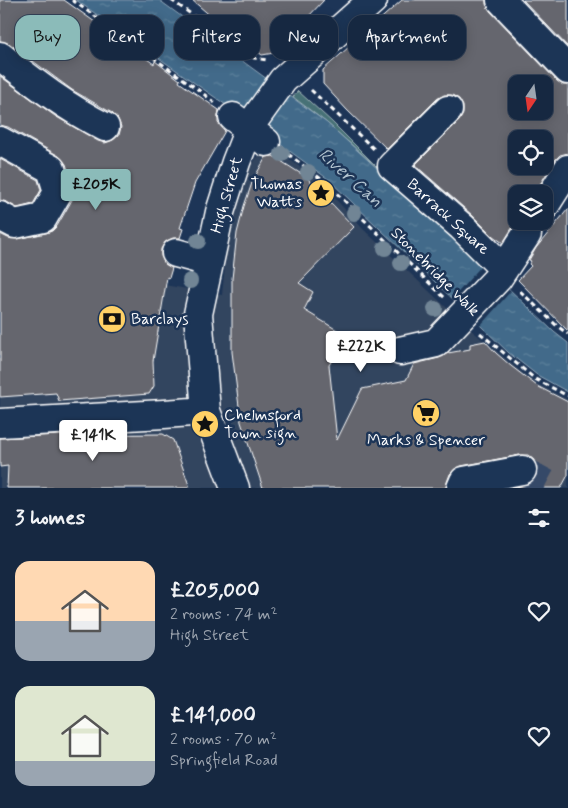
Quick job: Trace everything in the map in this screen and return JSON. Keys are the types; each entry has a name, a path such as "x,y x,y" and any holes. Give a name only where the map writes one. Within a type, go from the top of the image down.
{"street":[{"name":"High Street","path":"235,488 206,411 198,314 220,212 249,128 286,75 373,0"},
{"path":"501,0 568,70"},
{"path":"0,56 29,79 105,127"},
{"name":"Barrack Square","path":"448,110 392,166 462,227 501,273"},
{"path":"0,141 51,169 58,192 43,218 15,224 0,216"},
{"path":"553,193 568,169"},
{"name":"Barrack Square","path":"400,351 436,343 501,273 526,234"},
{"path":"176,253 210,262"},
{"path":"0,423 206,411"},
{"path":"461,488 464,481 522,470"}],"path":[{"name":"Stonebridge Walk","path":"72,0 325,182 464,313 476,330 535,379 568,396"},
{"path":"171,0 254,58 286,75"},
{"name":"Barrack Square","path":"286,75 392,166"},
{"path":"501,273 568,334"}],"shaded area":[{"path":"268,144 318,180 363,229 464,324 521,372 539,385 568,400 568,488 0,488 0,278 141,281 222,295 226,255 247,170"}],"green space":[{"path":"298,91 378,168 327,123 293,97"}],"water":[{"name":"River Can","path":"76,0 159,0 179,15 174,15 174,60 241,60 327,123 568,343 568,392 537,375 509,353 328,179 162,60 164,60 164,15 97,15"}],"pier":[{"path":"483,264 511,291 480,326 452,299"}],"building":[{"path":"0,0 64,0 90,18 90,60 148,60 154,64 155,61 180,80 179,82 219,110 218,123 225,131 195,183 180,228 183,229 180,238 173,238 165,242 161,249 161,256 165,264 172,268 169,278 167,277 153,361 154,386 149,394 59,401 56,393 0,397 0,234 8,238 18,239 52,231 57,226 74,193 66,164 59,156 8,127 0,125 0,76 55,116 98,141 105,143 113,140 119,135 121,127 118,119 112,113 72,90 32,60 80,60 80,15 15,15 15,48 0,41"},
{"path":"192,0 324,0 310,15 270,15 270,54 262,55 260,54 260,15 210,15"},
{"path":"402,0 486,0 490,11 551,75 508,75 508,120 553,120 553,77 563,85 568,85 568,153 560,155 553,163 553,130 508,130 508,175 546,175 540,185 508,185 508,230 511,230 503,243 415,165 459,121 463,114 463,106 459,99 452,95 444,95 437,99 387,149 323,84 323,70 334,60 338,60 338,57 348,48 348,60 466,60 466,15 385,15"},
{"path":"523,0 568,0 568,47"},
{"path":"273,156 306,177 354,227 299,283 313,292 304,310 347,336 329,365 337,440 362,389 406,380 414,364 439,358 448,353 470,349 470,344 485,341 511,366 537,386 568,402 568,475 561,488 511,488 532,482 537,475 537,467 534,460 528,455 520,455 461,466 450,474 446,488 263,488 241,422 232,352 232,279 237,233 244,206 253,180 266,157"},
{"path":"0,159 38,180 41,190 33,204 17,208 0,200"},
{"path":"568,209 568,331 518,280 531,266 529,264 531,261 529,260 536,248 551,230 553,230 553,227"},
{"path":"163,434 173,440 190,488 7,488 8,466 0,467 0,438 59,435"}],"tunnel":[{"path":"522,470 555,488"}],"place":[{"name":"Thomas Watts","path":"321,193"},
{"name":"Barclays","path":"112,319"},
{"name":"Marks & Spencer","path":"426,413"},
{"name":"Chelmsford Town sign","path":"205,424"}]}
